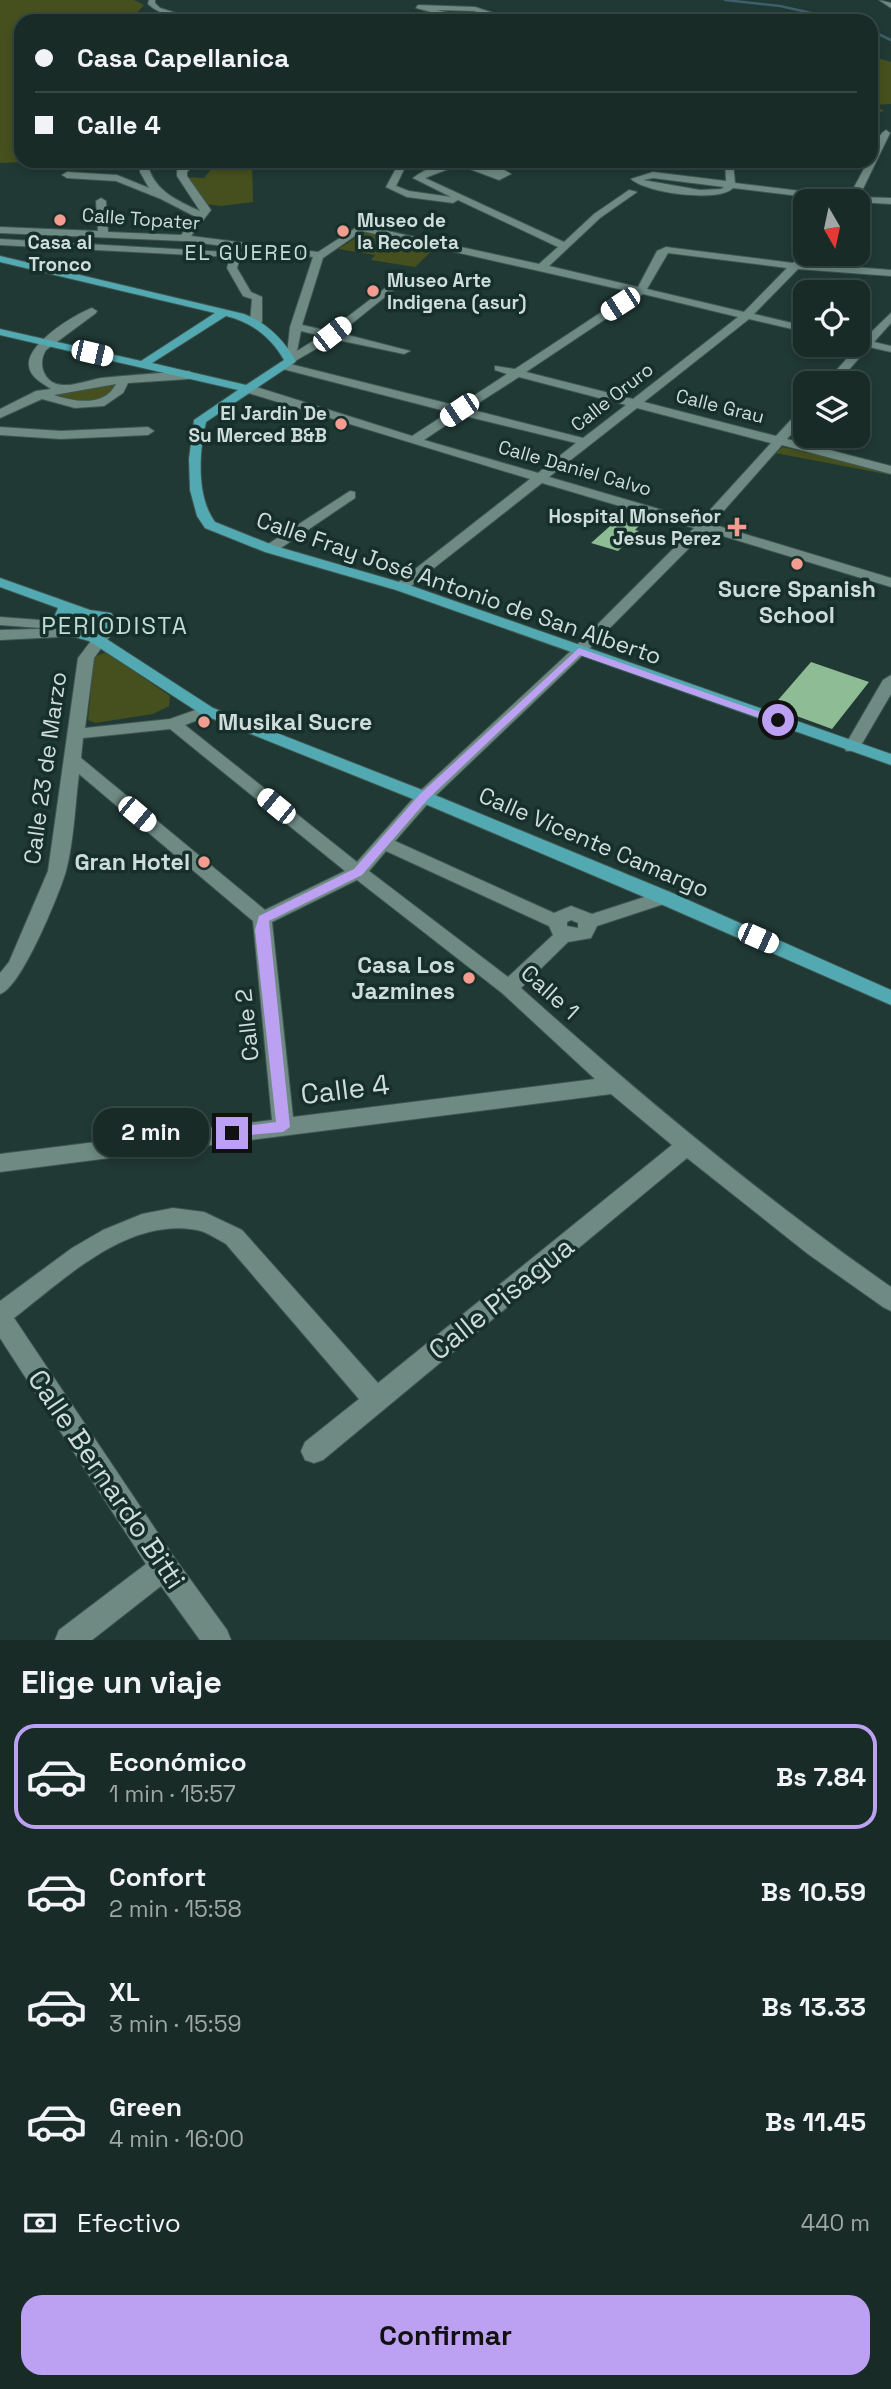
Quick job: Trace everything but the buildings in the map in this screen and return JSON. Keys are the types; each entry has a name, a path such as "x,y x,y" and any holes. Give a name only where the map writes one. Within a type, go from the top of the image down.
{"main road":[{"path":"0,259 256,322 282,346 287,364 248,389 0,332"},
{"path":"142,365 224,312"},
{"name":"Calle Fray José Antonio de San Alberto","path":"248,389 200,420 196,486 203,518 210,525 270,549 401,587 891,760"},
{"path":"0,582 88,614 101,614 110,618 113,625 99,636 73,629 77,619 88,614"},
{"path":"46,625 62,617 66,605"},
{"name":"Calle Vicente Camargo","path":"99,636 207,711 424,797 663,897 891,998"}],"street":[{"path":"152,0 151,4 158,9 175,14"},
{"path":"882,0 891,6"},
{"path":"446,14 418,7 475,9 491,14"},
{"path":"878,152 886,129"},
{"path":"90,175 102,168"},
{"path":"144,168 146,176 162,196"},
{"path":"184,238 206,210 182,176 185,168"},
{"path":"400,168 391,184 395,190 467,202"},
{"path":"443,168 418,178 565,246"},
{"path":"474,168 499,177 506,174 489,168"},
{"path":"730,168 731,185 724,192 700,192 643,184 636,179 653,175 731,185 793,193"},
{"path":"859,189 871,168"},
{"path":"67,175 117,178 202,216"},
{"path":"542,267 597,216 632,192"},
{"path":"101,201 103,233"},
{"path":"870,201 891,201"},
{"path":"0,242 236,255 319,255 360,229 542,267 793,326"},
{"name":"Calle Topater","path":"0,230 184,238 319,255"},
{"path":"413,441 641,291 661,253 666,250 793,266"},
{"path":"236,255 232,268 244,291 257,298 256,322"},
{"path":"287,364 319,255"},
{"path":"796,266 891,273"},
{"name":"Calle Oruro","path":"401,587 746,316 796,266"},
{"path":"287,364 332,334 401,279"},
{"path":"58,388 37,382 27,373 27,355 42,341 92,311"},
{"path":"870,336 891,316"},
{"path":"296,327 404,351"},
{"path":"870,344 891,349"},
{"path":"841,371 852,357"},
{"path":"287,364 585,442"},
{"name":"Calle Grau","path":"499,368 891,470"},
{"path":"0,414 58,388 124,379 189,376"},
{"path":"40,394 70,405 90,405 115,396 121,391 124,379"},
{"name":"Calle Daniel Calvo","path":"248,389 413,441 705,525 891,583"},
{"path":"74,761 263,919 358,872 424,797 579,651 705,525 793,424"},
{"path":"0,431 43,435 148,431"},
{"path":"270,549 350,495"},
{"path":"0,621 73,629"},
{"path":"0,635 73,629"},
{"name":"Calle 23 de Marzo","path":"0,987 17,965 57,871 78,734 86,658 99,636"},
{"path":"852,747 891,680"},
{"path":"78,734 173,724 207,711"},
{"name":"Calle 1","path":"173,724 509,988 615,1085 687,1145 816,1247 891,1300"},
{"path":"384,843 561,928"},
{"path":"509,988 561,928 561,916 571,913 582,916 588,922 663,897"},
{"name":"Calle 2","path":"263,919 283,1127"},
{"name":"Calle 4","path":"0,1163 615,1085"},
{"name":"Calle Pisagua","path":"314,1451 687,1145"},
{"path":"0,1316 104,1239 145,1222 170,1216 217,1224 234,1237 376,1400"},
{"name":"Calle Bernardo Bitti","path":"0,1316 164,1567 217,1640"},
{"path":"69,1640 164,1567"}],"green space":[{"path":"0,0 134,0 144,5 136,14 14,14 14,162 0,163"},
{"path":"878,58 891,62 891,104 878,105"},
{"path":"212,168 252,168 253,202 221,206 206,204 185,177 204,178"},
{"path":"365,232 437,246 415,267 371,260 375,255 338,249"},
{"path":"118,383 115,391 91,401 75,401 51,393"},
{"path":"783,447 891,472 891,475 775,453"},
{"path":"106,652 170,696 169,706 153,714 95,723 88,720 94,657"}],"waterway":[{"path":"725,0 780,6 816,14"},
{"path":"878,34 891,40"}],"place":[{"name":"Casa al Tronco","path":"60,220"},
{"name":"Museo de la Recoleta","path":"343,231"},
{"name":"Museo Arte Indigena (asur)","path":"373,291"},
{"name":"El Jardin De Su Merced B&B","path":"341,424"},
{"name":"Hospital Monseñor Jesus Perez","path":"737,527"},
{"name":"Sucre Spanish School","path":"797,564"},
{"name":"Musikal Sucre","path":"204,722"},
{"name":"Gran Hotel","path":"204,862"},
{"name":"Casa Los Jazmines","path":"469,978"}],"district":[{"name":"EL GUEREO","path":"247,252"},
{"name":"PERIODISTA","path":"115,625"}],"route":[{"path":"232,1133 283,1127 263,919 358,872 424,797 579,651 778,720"}]}
